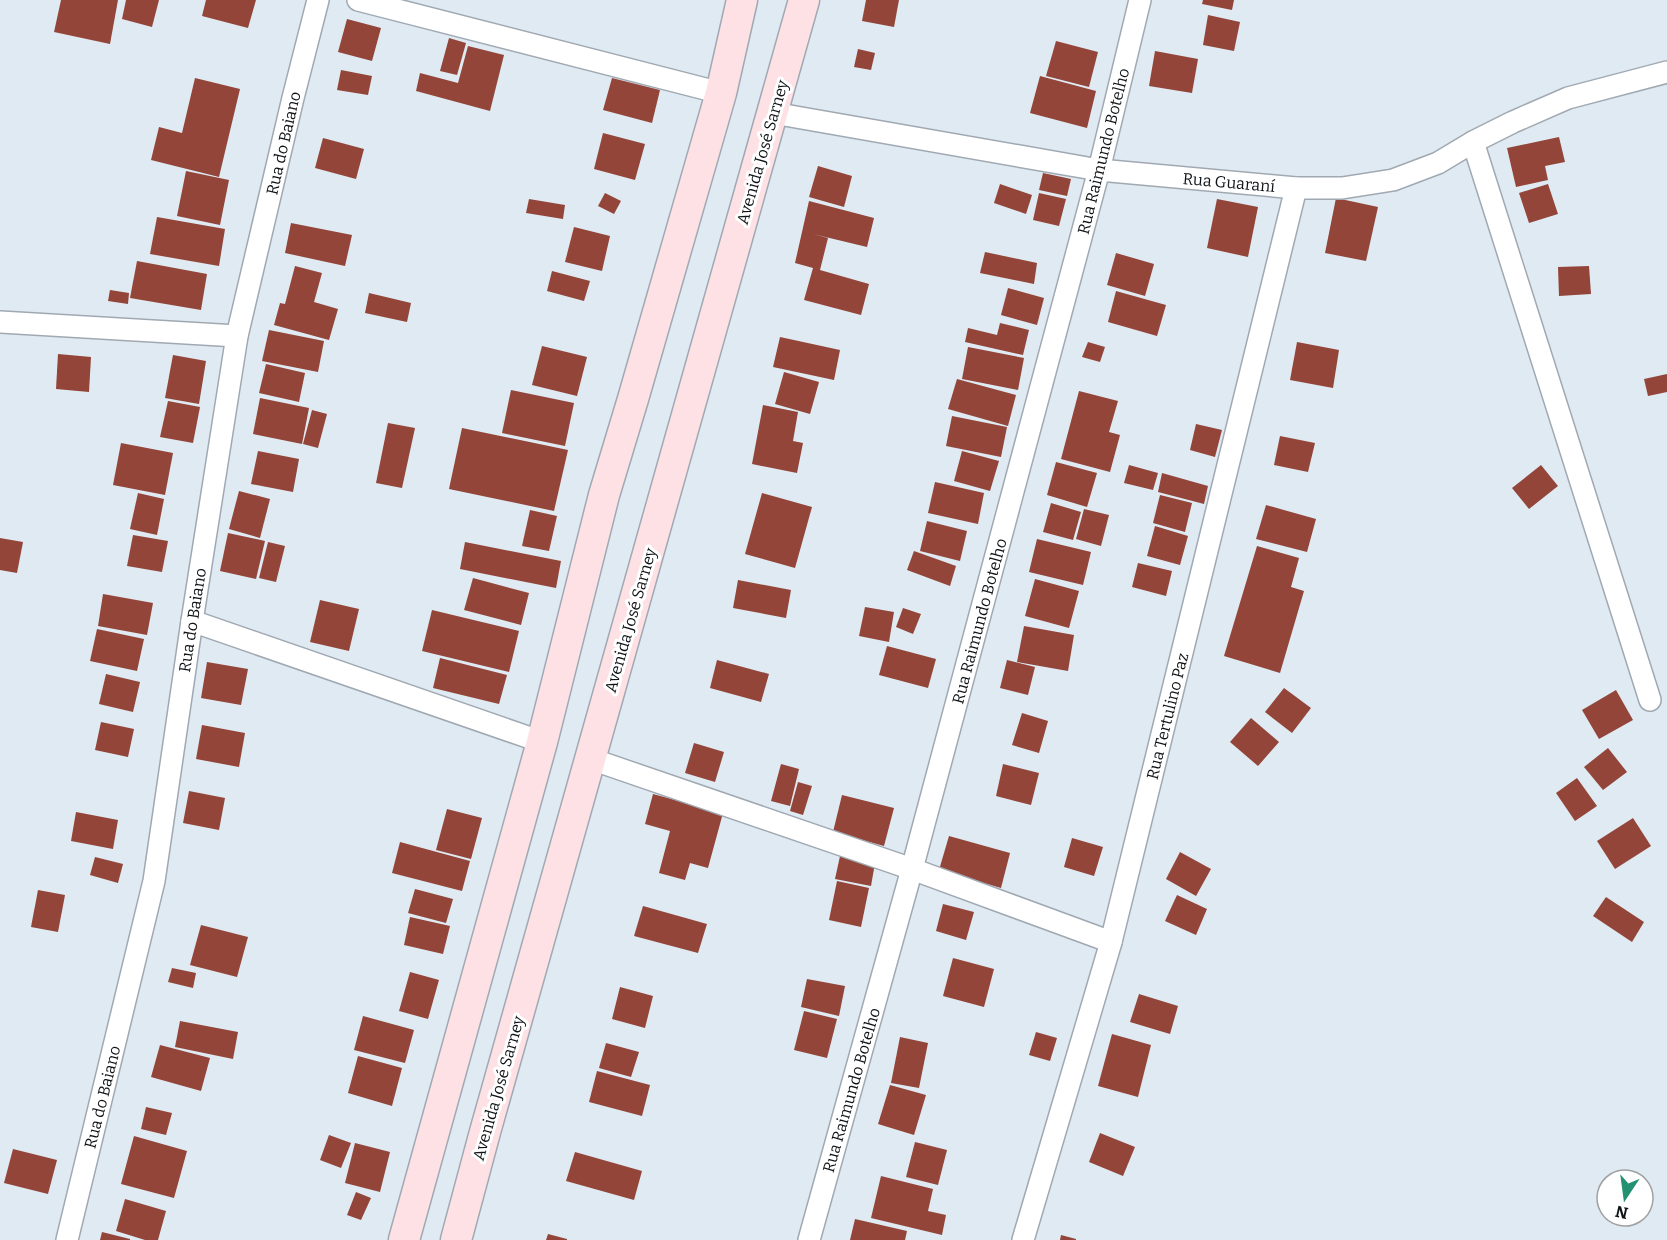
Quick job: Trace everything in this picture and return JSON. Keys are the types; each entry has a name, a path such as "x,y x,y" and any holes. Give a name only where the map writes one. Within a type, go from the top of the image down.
{"main road":[{"path":"404,1240 542,742 604,495 721,93 742,0"},
{"name":"Avenida José Sarney","path":"456,1240 804,0"}],"street":[{"name":"Rua do Baiano","path":"67,1240 154,881 237,336 318,0"},
{"path":"358,0 721,93"},
{"name":"Rua Raimundo Botelho","path":"808,1240 912,869 1099,171 1140,0"},
{"name":"Rua Guaraní","path":"773,113 1099,171 1296,188 1342,188 1394,180 1438,163 1473,142 1568,98 1667,72"},
{"path":"1473,142 1650,700"},
{"name":"Rua Tertulino Paz","path":"1023,1240 1111,942 1296,188"},
{"path":"0,321 237,336"},
{"path":"192,621 542,742"},
{"path":"591,759 912,869 1111,942"}],"building":[{"path":"61,0 118,0 110,44 54,32"},
{"path":"126,0 159,0 152,27 122,19"},
{"path":"206,0 256,0 248,28 202,16"},
{"path":"866,0 899,0 894,27 862,21"},
{"path":"1203,0 1234,0 1232,10 1202,4"},
{"path":"1208,15 1240,22 1234,51 1203,45"},
{"path":"347,19 381,28 372,61 338,52"},
{"path":"449,38 466,43 457,75 440,71"},
{"path":"1056,41 1098,52 1089,87 1046,76"},
{"path":"468,46 504,55 490,111 416,91 420,73 458,83"},
{"path":"858,49 875,53 871,70 854,67"},
{"path":"1155,51 1198,59 1192,93 1149,86"},
{"path":"341,70 372,76 368,95 337,90"},
{"path":"1040,76 1096,91 1087,128 1030,113"},
{"path":"195,78 240,89 219,177 151,160 159,127 182,133"},
{"path":"612,78 660,90 652,123 603,110"},
{"path":"603,133 645,144 635,180 594,169"},
{"path":"1559,137 1565,162 1545,166 1548,180 1516,187 1507,148"},
{"path":"323,138 364,149 356,179 315,168"},
{"path":"818,166 852,176 844,207 809,197"},
{"path":"186,171 229,180 220,225 177,216"},
{"path":"1043,173 1071,179 1067,196 1039,190"},
{"path":"1000,184 1032,195 1026,214 994,203"},
{"path":"1548,184 1558,214 1529,223 1519,193"},
{"path":"605,193 621,201 614,214 598,206"},
{"path":"1039,193 1066,199 1059,226 1033,220"},
{"path":"1336,198 1378,207 1366,261 1325,253"},
{"path":"529,199 565,205 563,219 526,213"},
{"path":"1217,199 1258,207 1248,257 1207,248"},
{"path":"809,201 874,218 867,247 813,234 828,238 820,270 869,284 861,315 804,300 813,268 795,263"},
{"path":"157,217 225,229 219,266 150,254"},
{"path":"291,223 352,235 345,266 285,253"},
{"path":"574,227 610,236 602,271 565,262"},
{"path":"985,252 1037,263 1034,284 980,273"},
{"path":"1116,253 1154,264 1145,296 1107,285"},
{"path":"137,261 207,274 201,310 130,298"},
{"path":"295,266 322,273 314,302 338,309 329,340 274,325 280,303 285,304"},
{"path":"1589,266 1591,294 1559,296 1558,267"},
{"path":"552,271 590,281 584,301 547,291"},
{"path":"1008,288 1044,298 1037,325 1001,315"},
{"path":"110,290 129,293 128,304 108,301"},
{"path":"1116,291 1166,305 1157,336 1108,322"},
{"path":"369,293 411,303 407,322 365,313"},
{"path":"1000,323 1029,330 1023,355 965,342 968,328 997,335"},
{"path":"269,330 324,341 318,372 262,361"},
{"path":"780,337 840,350 834,380 773,367"},
{"path":"1088,342 1105,347 1100,362 1082,357"},
{"path":"1297,342 1339,350 1333,388 1290,380"},
{"path":"542,346 587,357 577,396 532,385"},
{"path":"968,347 1024,358 1018,390 962,379"},
{"path":"58,354 91,357 89,392 56,389"},
{"path":"173,355 206,361 199,404 165,398"},
{"path":"266,364 305,373 299,402 259,393"},
{"path":"784,372 819,382 810,414 775,404"},
{"path":"1667,374 1667,392 1648,396 1644,379"},
{"path":"957,379 1016,395 1008,426 948,409"},
{"path":"511,390 574,403 565,446 502,433"},
{"path":"1079,391 1118,401 1109,432 1120,435 1110,472 1061,459"},
{"path":"260,398 309,408 302,444 253,434"},
{"path":"168,401 200,407 193,443 160,437"},
{"path":"763,405 798,412 793,441 803,443 797,473 752,464"},
{"path":"312,410 327,414 318,448 303,444"},
{"path":"952,416 1007,427 1001,457 946,446"},
{"path":"388,423 415,428 402,488 376,483"},
{"path":"1196,424 1222,430 1215,457 1190,450"},
{"path":"462,428 568,450 554,511 449,489"},
{"path":"1280,436 1315,443 1308,472 1274,465"},
{"path":"121,443 173,453 165,495 113,485"},
{"path":"258,451 299,459 293,492 251,484"},
{"path":"962,451 999,461 990,491 954,481"},
{"path":"1056,462 1097,473 1087,507 1047,495"},
{"path":"1129,465 1158,473 1153,490 1124,483"},
{"path":"1541,465 1558,486 1529,509 1512,488"},
{"path":"1162,473 1208,486 1204,504 1158,492"},
{"path":"935,482 984,493 978,524 928,513"},
{"path":"239,491 270,499 260,538 229,529"},
{"path":"138,493 164,499 157,535 130,529"},
{"path":"762,493 812,507 795,568 745,554"},
{"path":"1160,495 1192,503 1185,532 1153,523"},
{"path":"1051,503 1081,512 1073,540 1043,532"},
{"path":"1266,505 1316,519 1307,552 1256,539"},
{"path":"1084,509 1109,515 1101,546 1076,539"},
{"path":"530,510 557,516 549,551 522,546"},
{"path":"927,521 967,531 960,561 920,551"},
{"path":"1155,526 1188,536 1180,565 1147,556"},
{"path":"228,533 265,541 256,579 220,571"},
{"path":"133,535 168,541 162,572 127,566"},
{"path":"0,538 23,542 17,573 0,570"},
{"path":"1037,539 1091,552 1083,585 1029,572"},
{"path":"268,542 285,546 276,582 259,578"},
{"path":"465,542 561,561 556,588 460,569"},
{"path":"1257,546 1299,558 1291,587 1304,591 1280,673 1224,656"},
{"path":"914,551 956,566 950,586 907,570"},
{"path":"1138,563 1172,571 1166,596 1132,587"},
{"path":"473,578 529,593 521,625 464,610"},
{"path":"1035,579 1079,591 1069,628 1025,616"},
{"path":"738,580 791,590 786,618 733,608"},
{"path":"103,594 153,603 147,635 98,626"},
{"path":"320,600 359,609 349,651 310,642"},
{"path":"865,607 894,612 889,642 859,636"},
{"path":"903,608 921,614 913,634 896,627"},
{"path":"432,610 519,631 509,672 422,651"},
{"path":"1024,626 1074,635 1068,671 1017,662"},
{"path":"97,629 144,639 137,671 90,661"},
{"path":"887,646 936,659 928,688 879,675"},
{"path":"440,658 507,675 499,704 433,688"},
{"path":"717,660 769,674 761,702 710,688"},
{"path":"1007,660 1035,667 1028,695 1000,688"},
{"path":"207,662 248,669 241,705 201,698"},
{"path":"106,674 140,682 133,712 99,704"},
{"path":"1284,688 1311,708 1292,733 1265,712"},
{"path":"1616,690 1633,720 1599,739 1582,710"},
{"path":"1022,713 1048,721 1039,753 1012,745"},
{"path":"1251,718 1279,742 1258,766 1230,742"},
{"path":"101,722 134,729 128,757 95,750"},
{"path":"202,725 245,733 239,767 196,759"},
{"path":"694,743 724,752 715,782 685,773"},
{"path":"1608,748 1627,772 1603,790 1584,767"},
{"path":"781,764 799,769 790,806 771,801"},
{"path":"1003,764 1039,773 1031,805 996,796"},
{"path":"1577,778 1597,806 1575,821 1556,793"},
{"path":"798,782 812,786 803,815 790,811"},
{"path":"189,791 225,798 219,830 183,823"},
{"path":"653,794 723,813 708,868 690,863 685,880 659,873 670,831 645,824"},
{"path":"842,795 894,808 884,846 833,832"},
{"path":"447,809 482,818 471,859 436,850"},
{"path":"76,812 118,820 113,849 71,841"},
{"path":"1633,818 1651,846 1615,869 1597,841"},
{"path":"949,836 1010,853 1001,888 939,870"},
{"path":"1072,838 1103,847 1094,876 1064,867"},
{"path":"400,842 470,861 462,891 392,873"},
{"path":"1180,852 1211,869 1196,896 1166,879"},
{"path":"840,856 875,863 871,886 835,879"},
{"path":"95,857 123,864 118,883 90,875"},
{"path":"837,881 869,888 861,927 829,920"},
{"path":"415,889 453,899 446,923 408,913"},
{"path":"38,890 65,895 58,932 31,927"},
{"path":"1177,895 1207,909 1196,935 1165,921"},
{"path":"1606,897 1644,922 1632,942 1593,916"},
{"path":"943,904 974,912 966,940 936,931"},
{"path":"643,906 707,924 698,953 634,936"},
{"path":"410,917 450,926 443,954 404,945"},
{"path":"201,925 248,937 237,977 190,965"},
{"path":"953,958 994,969 984,1007 943,996"},
{"path":"172,968 196,973 193,988 168,982"},
{"path":"410,972 439,980 428,1019 399,1011"},
{"path":"807,979 845,986 839,1016 801,1007"},
{"path":"620,987 653,996 645,1028 612,1019"},
{"path":"1139,994 1178,1006 1170,1034 1130,1022"},
{"path":"804,1011 837,1019 827,1058 794,1050"},
{"path":"363,1016 414,1030 405,1063 354,1050"},
{"path":"180,1021 238,1032 233,1059 175,1047"},
{"path":"1036,1032 1057,1038 1050,1061 1029,1055"},
{"path":"1112,1034 1151,1045 1138,1097 1098,1086"},
{"path":"900,1037 928,1043 919,1088 891,1083"},
{"path":"606,1043 639,1052 631,1077 599,1068"},
{"path":"160,1045 210,1058 201,1091 151,1077"},
{"path":"358,1056 402,1068 392,1106 348,1093"},
{"path":"597,1071 650,1085 642,1116 589,1102"},
{"path":"890,1085 926,1095 914,1135 878,1124"},
{"path":"146,1107 172,1113 166,1135 141,1129"},
{"path":"1100,1133 1135,1147 1123,1176 1089,1162"},
{"path":"329,1135 351,1143 341,1168 320,1160"},
{"path":"134,1136 187,1151 174,1198 121,1184"},
{"path":"915,1142 947,1150 938,1185 906,1177"},
{"path":"355,1143 390,1152 380,1192 345,1183"},
{"path":"13,1149 57,1160 48,1194 4,1183"},
{"path":"575,1152 642,1171 634,1200 566,1181"},
{"path":"881,1176 933,1189 928,1211 946,1215 942,1235 871,1218"},
{"path":"356,1192 371,1198 361,1220 347,1215"},
{"path":"125,1199 166,1211 158,1240 145,1240 116,1231"},
{"path":"855,1219 907,1231 905,1240 850,1240"},
{"path":"102,1232 130,1239 130,1240 100,1240"},
{"path":"548,1234 567,1239 567,1240 546,1240"},
{"path":"1061,1235 1076,1239 1076,1240 1060,1240"}]}
